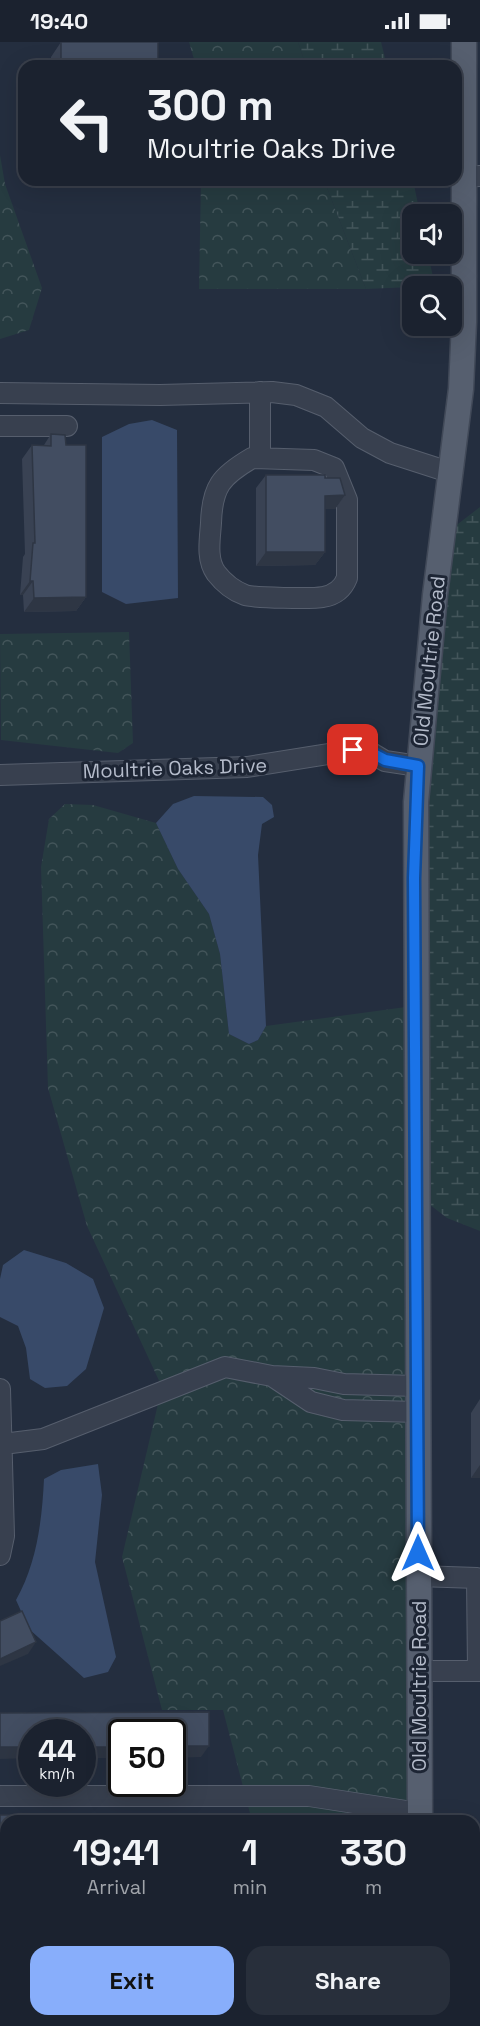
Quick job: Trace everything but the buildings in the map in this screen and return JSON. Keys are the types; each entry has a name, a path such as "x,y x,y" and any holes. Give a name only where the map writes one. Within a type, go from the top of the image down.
{"main road":[{"name":"Old Moultrie Road","path":"420,1815 414,878 418,766 435,595 452,473 464,333 472,177 464,42"}],"street":[{"path":"260,392 260,458"},
{"path":"0,393 160,395 260,392 296,395 312,399 362,438 390,453 452,473"},
{"path":"0,426 67,426"},
{"path":"252,458 260,458 314,460 334,468 347,500 347,578 344,585 336,592 323,598 247,596 224,582 215,572 210,560 211,502 215,491 223,478 237,467 252,458"},
{"name":"Moultrie Oaks Drive","path":"0,775 247,767 353,750 370,752 385,760 418,766"},
{"path":"3,1444 43,1439 225,1367 272,1376 314,1378 344,1384 417,1386"},
{"path":"272,1376 311,1402 343,1410 417,1412"},
{"path":"0,1389 4,1536 0,1555"},
{"path":"418,1576 477,1578 479,1671 419,1671"},
{"path":"0,1796 309,1796 409,1815"}],"green space":[{"path":"189,42 298,42 304,60 194,60"},
{"path":"298,42 381,42 386,60 304,60"},
{"path":"0,155 5,184 42,288 29,330 0,339"},
{"path":"201,186 326,186 366,289 199,289"},
{"path":"326,186 414,186 418,204 402,204 402,264 430,264 433,276 402,276 402,287 366,289"},
{"path":"480,507 480,1231 447,1218 425,1201 425,803 454,527"},
{"path":"129,632 133,743 118,753 1,740 0,634"},
{"path":"65,804 93,805 156,823 178,869 209,914 220,954 229,1034 249,1044 258,1040 266,1026 406,1007 411,1815 250,1815 223,1710 162,1710 122,1557 162,1387 87,1226 48,1088 41,867 49,819"}],"water":[{"path":"152,420 177,430 178,598 126,604 102,592 102,437 129,424"},
{"path":"194,796 263,797 272,805 274,817 262,824 258,855 266,1026 258,1040 249,1044 229,1034 220,954 209,914 178,869 156,823 173,804"},
{"path":"24,1250 66,1263 93,1279 104,1308 86,1369 67,1386 45,1388 30,1379 26,1348 18,1326 0,1317 0,1279 3,1265"},
{"path":"98,1464 102,1495 95,1562 116,1657 108,1672 84,1678 29,1629 16,1600 34,1556 42,1510 44,1479 61,1470"}],"route":[{"path":"353,750 370,752 385,760 418,766 414,878 418,1553"}]}
